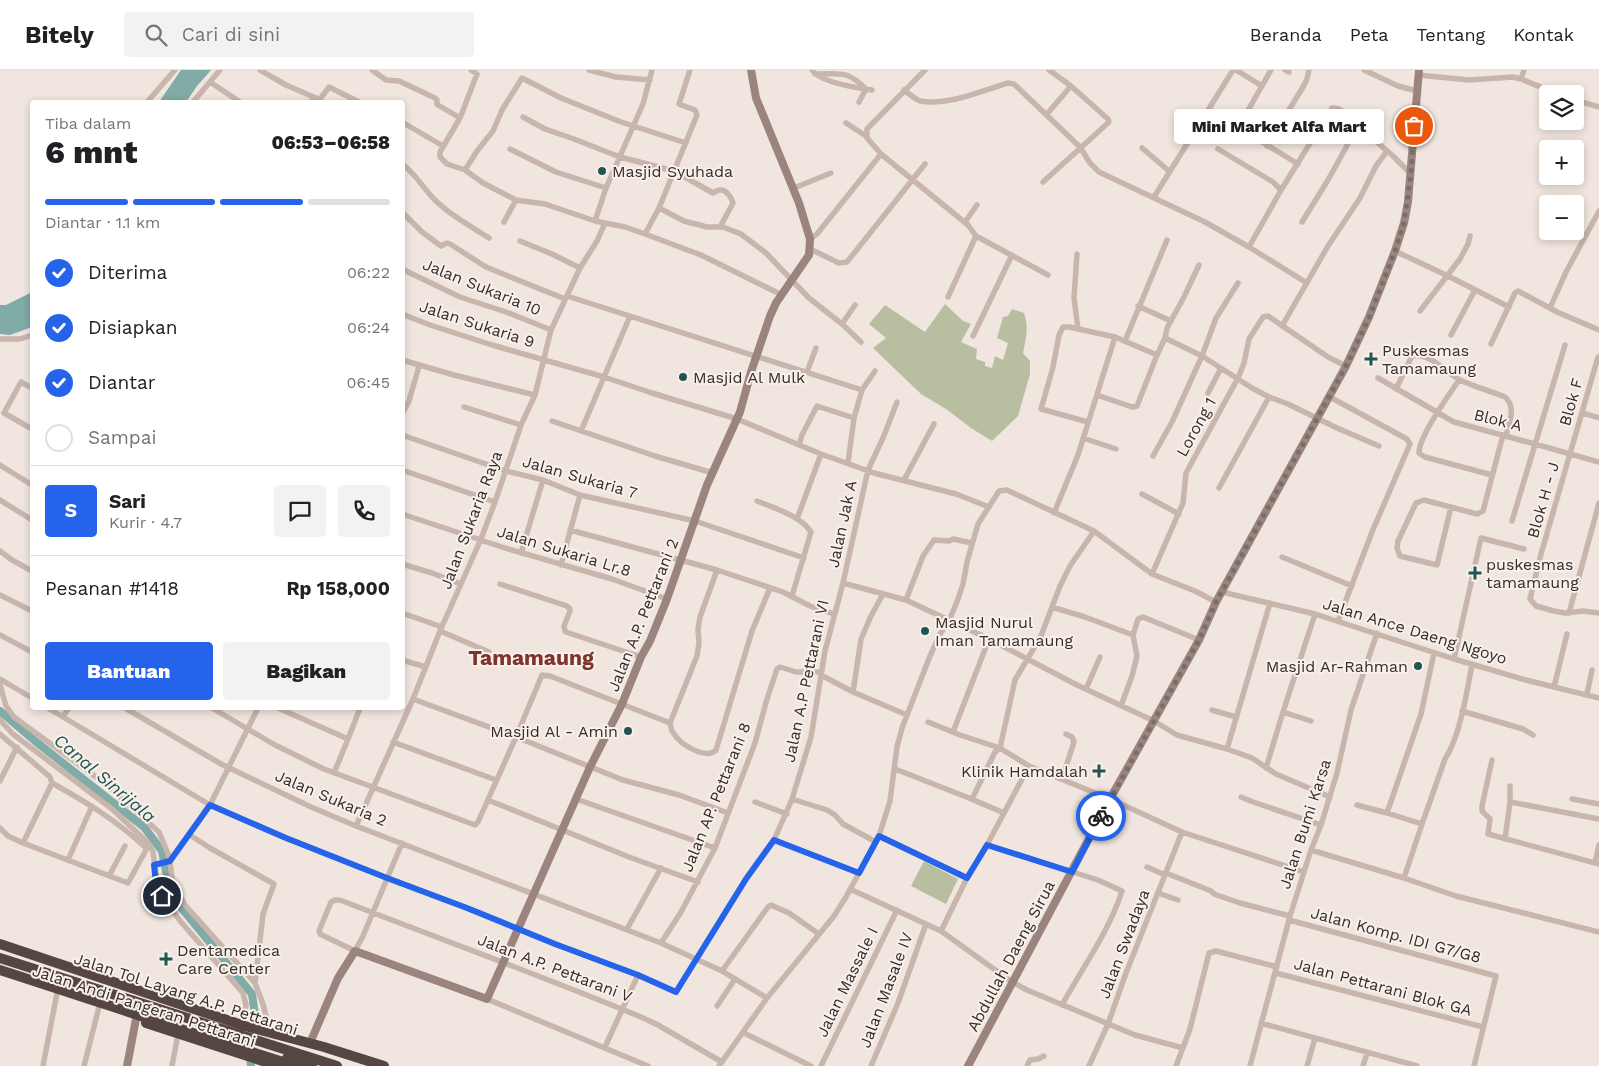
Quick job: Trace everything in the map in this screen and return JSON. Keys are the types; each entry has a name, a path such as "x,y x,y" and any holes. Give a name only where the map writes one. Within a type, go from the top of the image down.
{"highway":[{"name":"Jalan Andi Pangeran Pettarani","path":"0,944 244,1025 384,1066"},
{"name":"Jalan Tol Layang A.P. Pettarani","path":"0,949 230,1026 363,1066"},
{"name":"Jalan Tol Layang A.P. Pettarani","path":"0,958 337,1066"},
{"name":"Jalan Andi Pangeran Pettarani","path":"0,969 186,1033"},
{"path":"0,969 181,1030 296,1066"},
{"name":"Jalan Andi Pangeran Pettarani","path":"0,975 57,993 81,997 99,1007 242,1050 312,1066"},
{"name":"Jalan Andi Pangeran Pettarani","path":"257,1054 278,1066"}],"street":[{"path":"149,100 175,70"},
{"path":"195,100 220,70"},
{"path":"260,70 315,100"},
{"path":"372,70 386,80 399,81 435,98 437,104 460,118"},
{"path":"472,70 477,74 460,118 440,152 440,157 447,164 465,170 483,183 516,200 544,204 595,221 645,234 701,255 782,295"},
{"path":"589,70 616,77 650,80"},
{"path":"595,221 606,188 643,104 652,70"},
{"path":"645,234 659,208 697,115 695,110 679,104 690,70"},
{"name":"Jalan A.P. Pettarani 2","path":"487,999 590,767 622,704 641,657 650,641 713,473 744,401 770,316 809,256 810,238 794,188 774,146 756,98 751,70"},
{"path":"925,70 867,129 866,136 868,141 881,154 965,222 976,236 1048,275"},
{"path":"1043,182 1108,124 1109,121 1071,86 1049,70"},
{"path":"1154,197 1234,70 1262,86"},
{"path":"1238,128 1271,70"},
{"path":"1267,146 1307,79 1309,70"},
{"path":"1364,70 1398,86 1417,91"},
{"path":"1521,78 1524,70"},
{"path":"814,72 826,80 869,89"},
{"path":"814,72 828,74 845,72 859,80 869,89"},
{"path":"1418,73 1469,80 1504,77 1521,78 1539,86"},
{"name":"Abdullah Daeng Sirua","path":"968,1066 1110,799 1199,640 1216,602 1346,366 1369,318 1395,251 1407,211 1418,73"},
{"path":"465,170 477,151 494,131 502,110 522,78 561,98 634,126 686,143"},
{"path":"210,82 237,100"},
{"path":"904,90 918,100 934,101 951,99 1008,83 1011,84 1047,114 1080,147 1090,164 1099,172 1204,222 1307,283"},
{"path":"1047,114 1071,86"},
{"path":"318,100 329,87 355,100"},
{"path":"859,102 869,89"},
{"path":"1584,103 1599,107"},
{"path":"1249,247 1330,110 1336,108 1360,122 1371,137 1411,174"},
{"path":"1209,110 1298,164"},
{"path":"523,117 545,129 620,157 674,171 711,192 714,193 720,190 730,196 734,203 720,227"},
{"path":"1302,222 1360,122"},
{"path":"846,123 866,136"},
{"path":"405,124 443,146"},
{"path":"1142,148 1169,171"},
{"path":"510,149 556,172 606,188"},
{"path":"1218,149 1273,182 1281,190"},
{"path":"1346,366 1282,326 1328,246 1360,198 1376,166 1387,151"},
{"path":"810,238 817,234 881,154"},
{"path":"810,249 839,263 847,262 925,164"},
{"path":"405,167 419,179 433,198 455,217 489,238"},
{"path":"794,188 831,173"},
{"path":"504,222 516,200"},
{"path":"965,222 977,206"},
{"path":"659,208 684,221 736,231 756,244 809,298 861,342"},
{"path":"1553,309 1566,272 1599,211"},
{"path":"405,215 422,232 441,246 447,243 450,244 486,267 566,298 630,316 862,390"},
{"name":"Jalan Sukaria Raya","path":"356,826 413,699 441,629 481,539 521,426 535,394 551,330 580,268 597,241 605,223"},
{"path":"948,297 976,236"},
{"path":"1420,311 1460,259 1470,236"},
{"path":"1124,341 1167,240"},
{"path":"520,241 580,268"},
{"path":"1395,251 1509,307"},
{"path":"1077,254 1074,298 1078,329"},
{"path":"973,336 1012,256"},
{"path":"1097,395 1132,407 1137,406 1157,355 1166,338 1167,328 1199,265"},
{"name":"Jalan Sukaria 10","path":"405,270 460,297 509,313 551,330"},
{"path":"1153,456 1172,422 1202,356 1216,318 1238,283"},
{"path":"1451,335 1475,290"},
{"path":"1490,344 1518,291 1599,330"},
{"path":"842,324 855,305"},
{"path":"1138,306 1171,321"},
{"name":"Jalan Sukaria 9","path":"405,315 452,332 737,419 821,454 868,470 956,494 989,507"},
{"path":"581,431 630,316"},
{"name":"Lorong 1","path":"1152,574 1179,514 1186,492 1186,473 1238,378 1244,363 1249,339 1263,317 1268,316 1282,326"},
{"path":"1088,422 1042,410 1041,408 1062,329 1069,327 1115,337 1157,355"},
{"path":"0,339 20,339 30,336"},
{"path":"1054,513 1078,455 1115,337"},
{"path":"1166,338 1202,356 1269,397 1380,446"},
{"path":"1512,521 1565,345"},
{"path":"807,372 816,348"},
{"path":"1396,389 1414,355 1428,358 1459,380 1505,397 1509,401 1512,412 1482,512 1471,513 1424,500 1416,502 1398,541 1397,548 1400,556 1437,565 1451,508"},
{"name":"Blok F","path":"1571,454 1582,413 1597,373 1598,357"},
{"path":"405,361 472,380 535,394"},
{"path":"406,400 419,366"},
{"path":"1208,393 1221,368"},
{"path":"848,463 853,438 854,418 862,390 875,371"},
{"name":"Blok A","path":"1378,378 1454,422 1599,462"},
{"path":"1459,380 1437,413 1421,444 1420,454 1492,475"},
{"path":"30,387 21,382 4,413 30,428"},
{"path":"1328,396 1408,439 1410,444 1372,532 1338,622"},
{"path":"1219,488 1269,397"},
{"name":"Jalan Jak A","path":"843,583 868,470 897,402"},
{"path":"799,445 802,435 818,406 854,418"},
{"path":"464,407 521,426"},
{"path":"1582,413 1599,418"},
{"path":"552,421 655,456 713,473"},
{"path":"904,480 934,424"},
{"name":"Jalan Sukaria 7","path":"405,436 506,471 543,480 580,495 695,520 804,558"},
{"path":"1083,438 1116,449"},
{"path":"797,519 821,454"},
{"name":"Blok H - J","path":"1569,613 1554,612 1536,606 1530,597 1571,454"},
{"path":"0,466 30,484"},
{"path":"405,471 495,502"},
{"path":"521,553 543,480"},
{"path":"721,1064 767,998 834,916 877,838 890,802 899,738 907,715 930,656 940,634 949,621 963,584 978,524 999,491 1004,489 1094,531 1152,574 1195,591 1216,602"},
{"path":"1142,494 1179,514"},
{"path":"561,565 580,495"},
{"path":"0,500 30,519"},
{"path":"757,501 797,519 811,532 792,596"},
{"path":"1599,503 1569,613 1583,611 1599,613"},
{"name":"Jalan Sukaria Lr.8","path":"405,515 521,553 612,579 667,599"},
{"path":"570,530 717,570 792,596 810,606 834,614"},
{"path":"972,799 995,752 1000,748 1014,684 1041,636 1070,566 1094,531"},
{"path":"1454,659 1481,538 1524,549"},
{"path":"906,600 923,556 934,540 949,541 954,539 972,543"},
{"path":"0,551 30,570"},
{"path":"1282,557 1352,586"},
{"path":"405,565 461,584"},
{"path":"717,570 700,617 697,656 670,723 673,734 692,749 701,753 709,754 716,750 752,631 770,588"},
{"path":"843,583 906,600 989,639 1183,737 1252,758 1266,768 1330,797"},
{"name":"Jalan A.P Pettarani VI","path":"638,975 676,992 746,879 774,840 792,800 811,737 821,673 843,583"},
{"path":"500,584 567,606 570,609 564,631 641,657"},
{"name":"Jalan Ance Daeng Ngoyo","path":"1222,592 1315,614 1454,659 1599,698"},
{"path":"853,692 861,639 870,616 883,594"},
{"path":"0,595 30,610"},
{"path":"1227,749 1270,603"},
{"path":"1052,608 1085,617 1134,635"},
{"path":"405,614 489,652"},
{"path":"1266,768 1315,614"},
{"path":"1121,706 1132,676 1136,656 1134,635 1138,619 1141,617 1199,640"},
{"name":"Jalan Bumi Karsa","path":"1250,1066 1290,918 1330,797 1342,754 1351,710 1377,633"},
{"path":"1554,687 1567,634"},
{"path":"0,635 30,651"},
{"path":"953,732 989,639"},
{"path":"1387,813 1421,714 1434,653"},
{"path":"1086,689 1100,657"},
{"path":"405,661 426,667"},
{"path":"1404,878 1445,759 1451,750 1472,664"},
{"name":"Jalan AP. Pettarani 8","path":"661,943 681,912 715,848 755,743 777,668 796,672 821,673"},
{"path":"1587,694 1592,670"},
{"path":"821,673 853,692 907,715"},
{"path":"216,710 236,721 247,730 334,773 473,825 478,822 542,675 544,674 670,723"},
{"path":"0,679 30,697"},
{"path":"0,685 6,706 13,718 104,783 161,835 173,884 182,901 255,983 263,1004 268,1032"},
{"path":"413,699 631,782 679,795 728,813"},
{"path":"52,710 210,805 286,838 638,975 605,1047"},
{"path":"63,716 68,710"},
{"name":"Jalan Sukaria 2","path":"128,710 228,768 311,807 356,826 627,929 697,958 767,998"},
{"path":"156,864 169,862 210,805 257,710"},
{"path":"283,710 348,739"},
{"path":"334,773 359,710"},
{"path":"1212,710 1236,717"},
{"path":"1462,711 1523,729 1533,734"},
{"path":"1283,712 1311,721"},
{"path":"6,727 13,718"},
{"path":"0,720 6,727 127,822 150,846 156,864 156,883 164,900 243,993 246,1004 244,1025"},
{"path":"928,722 1000,748 1030,766 1110,799 1182,832 1304,872"},
{"path":"0,734 50,776 52,783 23,843"},
{"path":"1062,779 1074,742 1072,736 1066,734"},
{"path":"393,742 496,780"},
{"path":"0,781 17,747"},
{"path":"1492,760 1482,809 1490,820 1488,834 1597,864 1599,845"},
{"path":"941,931 967,878 1030,766"},
{"path":"895,770 1004,813"},
{"path":"0,828 8,836 23,843 128,883 146,849 124,828 92,806 52,783"},
{"path":"1505,839 1510,802 1510,786"},
{"path":"1241,797 1321,825"},
{"path":"576,799 715,848"},
{"path":"1572,799 1599,804"},
{"path":"488,800 563,831 698,882"},
{"path":"792,800 827,810 843,824 967,878"},
{"path":"755,802 786,814"},
{"path":"1510,802 1599,818"},
{"path":"1357,805 1422,824"},
{"path":"68,860 92,806"},
{"name":"Jalan Swadaya","path":"1090,1066 1182,832"},
{"path":"190,835 274,884 263,914 255,983"},
{"path":"774,840 859,873"},
{"path":"310,1043 338,978 363,936 402,843"},
{"path":"987,845 1098,880 1122,892 1092,955 1062,1005"},
{"path":"108,876 125,846"},
{"path":"1311,850 1456,896 1599,932"},
{"name":"Jalan Komp. IDI G7/G8","path":"1147,867 1240,903 1496,976 1483,1027"},
{"path":"627,929 661,868"},
{"path":"850,889 941,931 1012,982 1135,1035 1183,1048 1176,1066"},
{"path":"1158,893 1178,900"},
{"name":"Jalan A.P. Pettarani V","path":"355,951 319,934 331,902 335,900 340,900 623,1010 658,1025 721,1064"},
{"path":"722,971 771,905 789,913 819,934"},
{"name":"Jalan Massale I","path":"821,1066 897,910"},
{"name":"Jalan Masale IV","path":"871,1066 898,1003 926,924"},
{"path":"355,951 487,999 648,1066"},
{"name":"Jalan Pettarani Blok GA","path":"1183,1048 1211,952 1216,951 1276,970 1483,1027"},
{"path":"716,1006 735,979"},
{"path":"43,1066 57,993"},
{"path":"84,1066 99,1007"},
{"path":"127,1066 136,1019"},
{"path":"1261,1024 1417,1066"},
{"path":"1474,1066 1483,1027"},
{"path":"172,1066 186,1033"},
{"path":"744,1033 811,1066"},
{"path":"1307,1066 1315,1038"},
{"path":"1363,1066 1367,1053"},
{"path":"1027,1066 1030,1060 1038,1060 1044,1056"}],"green space":[{"path":"945,304 963,321 971,324 961,342 977,349 976,359 985,362 985,366 992,368 995,356 1003,360 1008,343 997,338 1003,317 1008,316 1012,309 1024,313 1026,318 1027,328 1023,353 1030,361 1030,374 1018,416 992,441 921,394 873,348 886,338 869,324 885,305 925,332"},
{"path":"924,861 958,879 946,904 911,886"}],"water":[{"path":"181,70 211,70 187,100 160,100"},
{"path":"30,293 30,328 10,335 0,334 0,305 6,305"}],"waterway":[{"name":"Canal Sinrijala","path":"0,711 144,827 162,851 169,886 179,905 252,994 255,1015 249,1050 251,1066"}],"way so far":[{"path":"1101,816 1199,640 1211,617 1216,602 1346,366 1369,318 1395,251 1407,211 1414,126"}],"place":[{"name":"Mini Market Alfa Mart","path":"1414,126"},
{"name":"Masjid Syuhada","path":"602,171"},
{"name":"Puskesmas Tamamaung","path":"1371,359"},
{"name":"Masjid Al Mulk","path":"683,377"},
{"name":"puskesmas tamamaung","path":"1475,573"},
{"name":"Masjid Nurul Iman Tamamaung","path":"925,631"},
{"name":"Masjid Ar-Rahman","path":"1418,666"},
{"name":"Masjid Al - Amin","path":"628,731"},
{"name":"Klinik Hamdalah","path":"1099,771"},
{"name":"Dentamedica Care Center","path":"166,959"}],"district":[{"name":"Tamamaung","path":"531,657"}],"route":[{"path":"162,896 156,883 154,865 170,861 210,805 286,838 638,975 676,992 732,900 774,840 859,873 879,836 967,878 987,845 1072,872 1101,816"}]}
